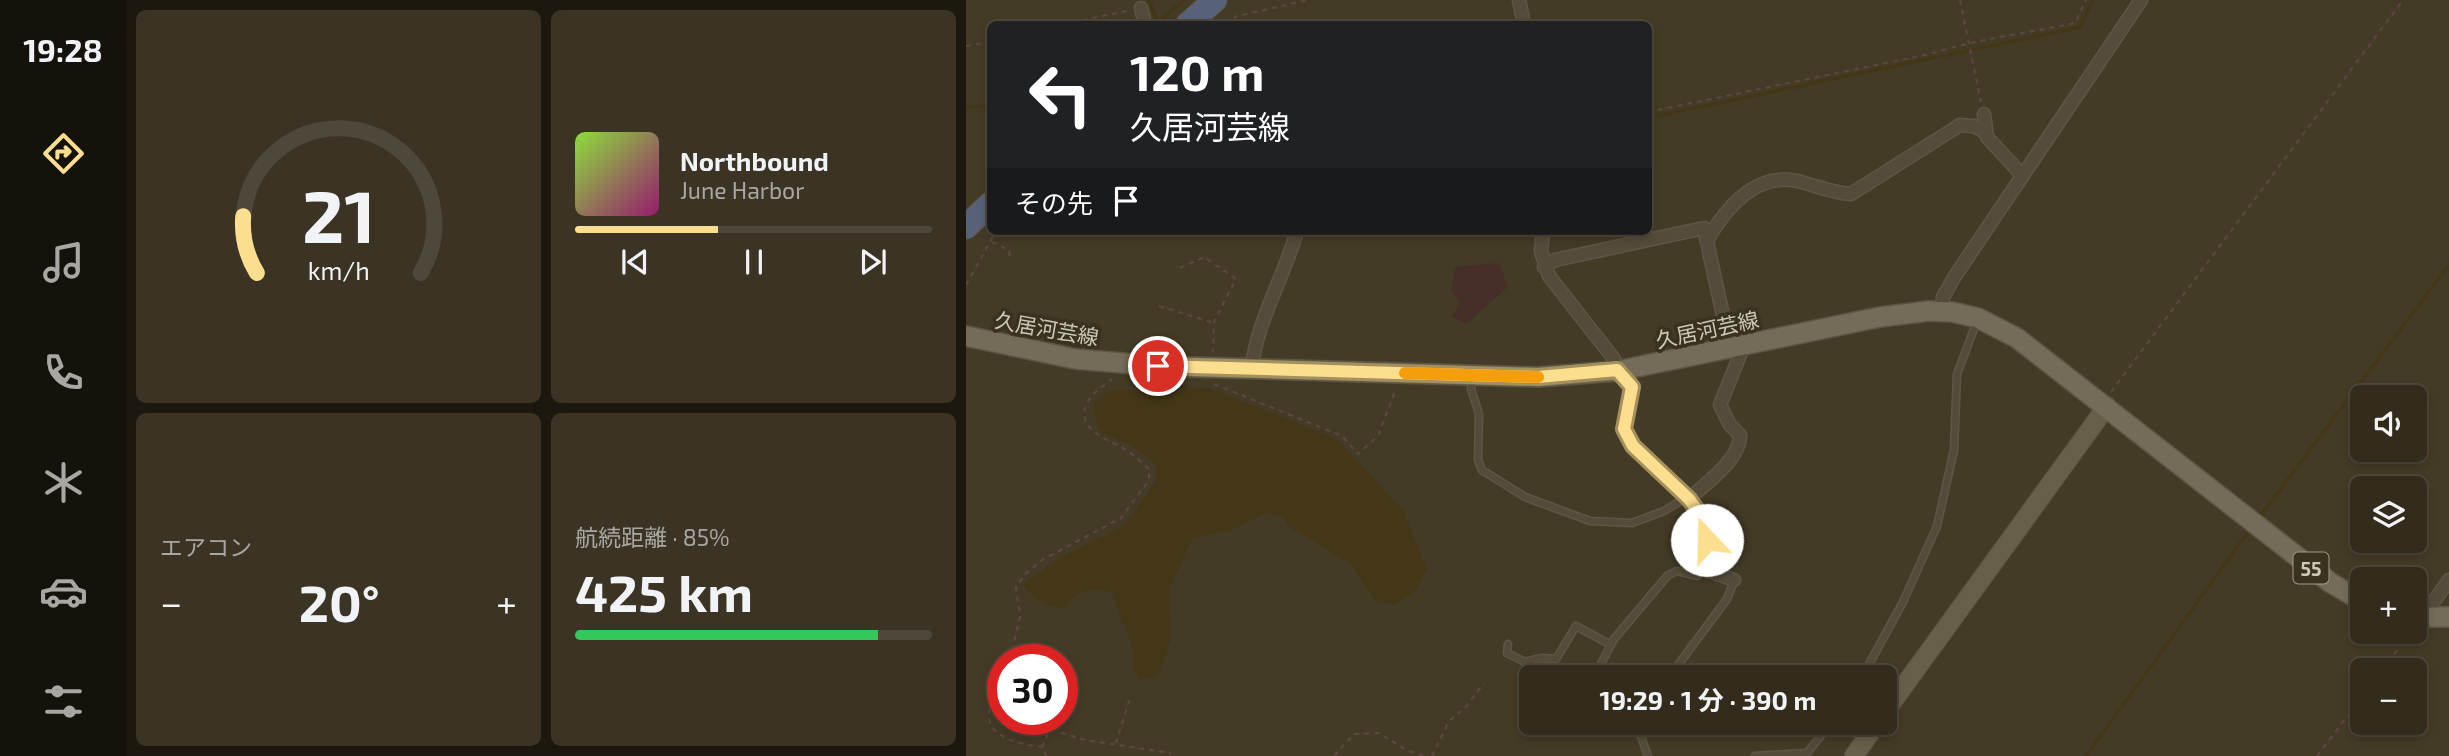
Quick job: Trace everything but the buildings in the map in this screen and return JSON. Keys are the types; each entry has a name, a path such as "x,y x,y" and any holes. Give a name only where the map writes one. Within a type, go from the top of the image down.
{"highway":[{"path":"1191,21 1215,0"},
{"path":"966,227 987,208"}],"main road":[{"name":"久居河芸線","path":"966,336 1075,359 1212,375 1252,369 1538,377 1617,370 1880,317 1941,312 1978,318 2017,338 2331,583 2350,594"},
{"path":"2427,620 2449,617"}],"street":[{"path":"1519,0 1523,21"},
{"path":"1941,312 1943,297 1955,276 2141,0"},
{"path":"1141,8 1144,21"},
{"path":"1984,114 1985,132"},
{"path":"1707,240 1730,207 1754,187 1789,180 1851,194 1960,125 1974,126 1985,132 2022,175"},
{"path":"1544,267 1555,260 1704,228 1737,346 1720,405 1726,418 1740,435 1739,445 1720,470 1688,498 1706,525 1704,569 1734,580"},
{"path":"1252,369 1255,344 1278,290 1296,235"},
{"path":"1543,235 1544,267 1614,359 1617,370"},
{"path":"1897,695 2105,404"},
{"path":"2427,608 2449,580"},
{"path":"1854,756 1869,735"}],"lane":[{"path":"1868,665 1903,602 1937,526 1954,450 1957,374 1978,318"},
{"path":"1473,375 1471,389 1480,419 1478,460 1482,470 1525,497 1590,521 1630,523 1664,511 1688,498 1633,446 1624,429 1632,387 1617,370"},
{"path":"1600,665 1611,645 1668,575 1677,571 1697,576 1704,569"},
{"path":"1678,665 1727,600 1734,580"},
{"path":"1508,644 1507,653 1525,662 1541,658 1556,659 1576,626 1611,645"},
{"path":"1639,735 1648,756"},
{"path":"1755,756 1807,753 1822,735"}],"path":[{"path":"1230,21 1237,16 1308,0"},
{"path":"1960,0 1984,114"},
{"path":"1652,111 1930,54 1969,42 1987,41 2075,23 2086,0"},
{"path":"2105,404 2403,0"},
{"path":"1078,21 1141,8"},
{"path":"966,46 987,42"},
{"path":"966,285 994,235"},
{"path":"990,241 1009,250 1010,261"},
{"path":"1180,268 1204,257 1234,275 1235,285 1214,322 1212,375 1342,436 1357,454 1380,432 1394,398 1398,373"},
{"path":"1159,306 1214,322"},
{"path":"1014,644 1020,616 1016,588 1024,575 1042,560 1121,518 1149,480 1149,469 1128,451 1100,438 1088,421 1089,400 1114,377 1119,363"},
{"path":"1433,756 1449,721 1465,708 1484,683"},
{"path":"1116,744 1131,695"},
{"path":"2318,756 2350,713"},
{"path":"1042,748 1048,733 1053,730 1085,740 1171,753"},
{"path":"1334,756 1354,734 1379,733 1408,751 1425,756"},
{"path":"1000,735 1003,738 1042,748 1047,756"}],"shaded area":[{"path":"1499,263 1508,287 1466,324 1451,316 1461,303 1451,291 1455,267"},
{"path":"1166,385 1212,389 1338,440 1403,510 1427,570 1413,594 1394,605 1374,599 1351,564 1290,527 1283,517 1265,513 1232,530 1192,539 1169,590 1171,639 1158,675 1141,680 1133,668 1134,652 1112,593 1085,591 1074,598 1066,609 1048,604 1031,594 1024,584 1056,560 1123,527 1154,484 1157,472 1153,462 1129,444 1101,432 1095,414 1097,400 1102,395 1117,390 1150,393"}],"waterway":[{"path":"1149,0 1157,21"},
{"path":"1160,21 1184,0"},
{"path":"1652,117 2080,27 2093,0"},
{"path":"966,107 987,106"},
{"path":"2258,519 2449,265"},
{"path":"2086,756 2251,528"}],"slow traffic":[{"path":"1405,373 1538,377"}],"route":[{"path":"1158,366 1538,377 1617,370 1632,387 1624,429 1633,446 1689,499 1705,521 1707,540"}]}
